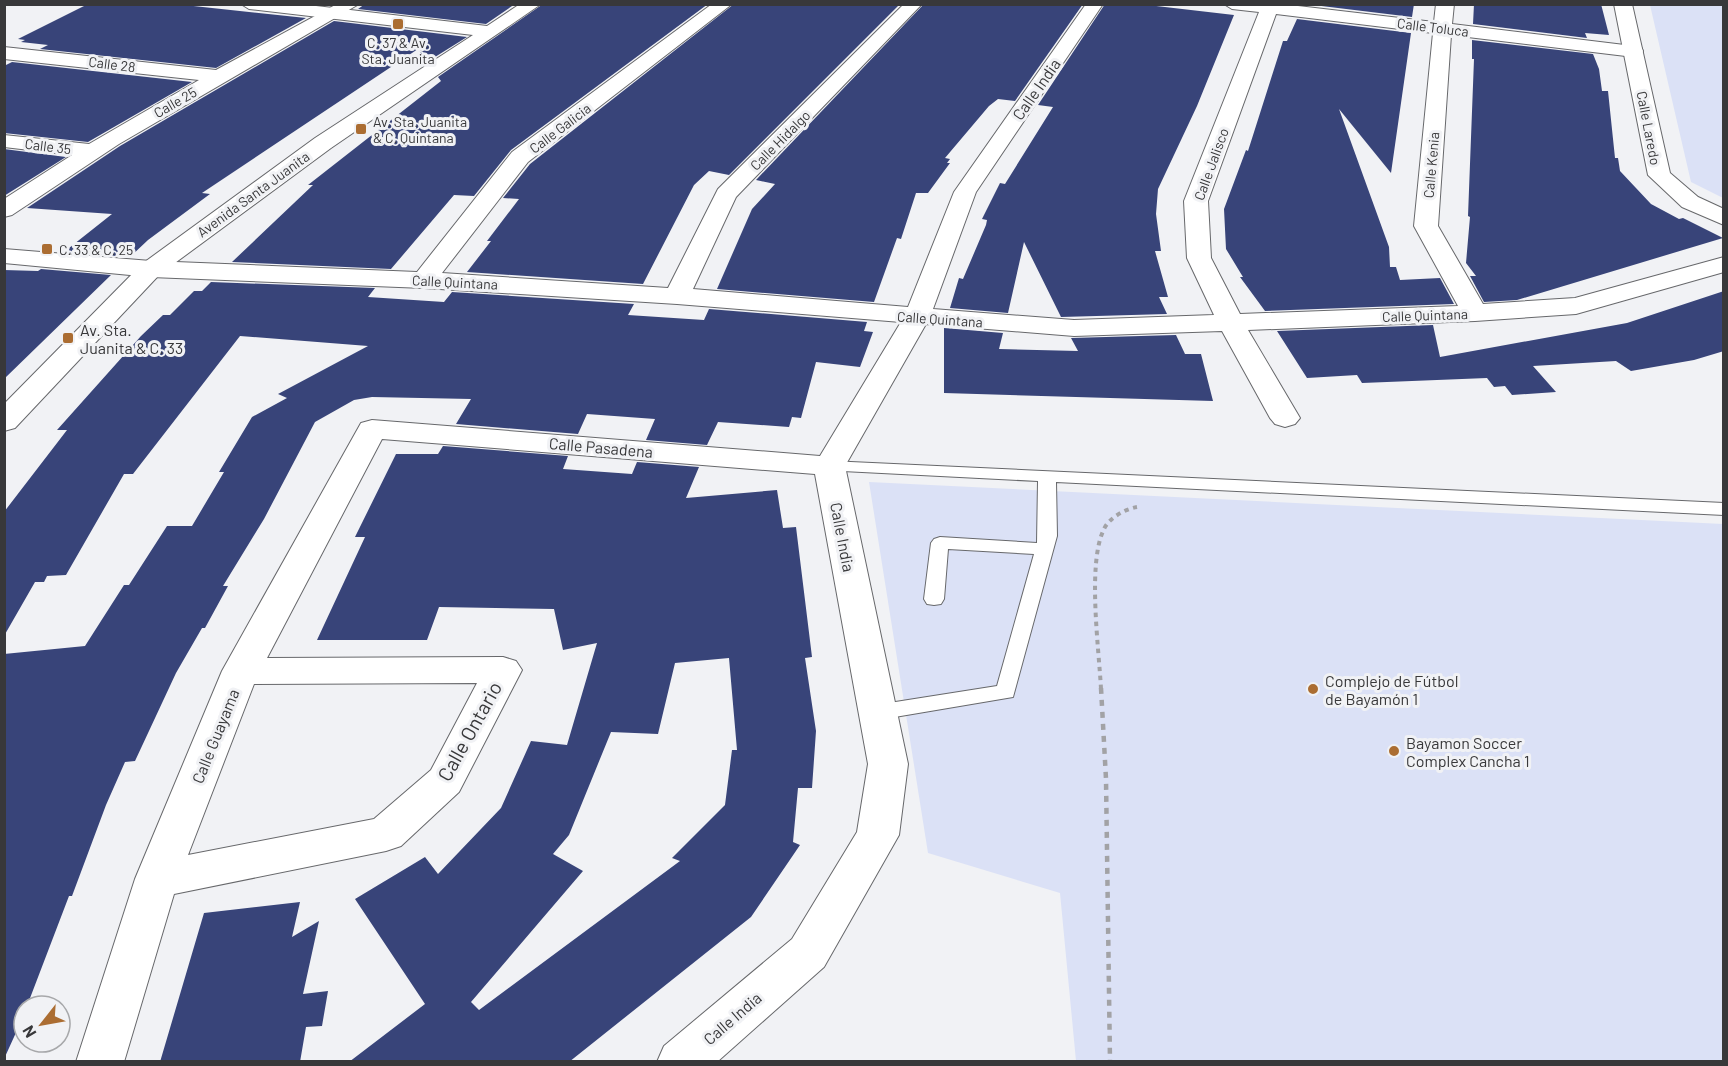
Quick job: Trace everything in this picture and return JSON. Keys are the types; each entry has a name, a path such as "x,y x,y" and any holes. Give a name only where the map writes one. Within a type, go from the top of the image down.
{"street":[{"path":"249,4 343,9 490,32"},
{"name":"Avenida Santa Juanita","path":"4,422 151,269 323,143 533,4"},
{"name":"Calle Galicia","path":"424,280 520,157 724,4"},
{"name":"Calle Hidalgo","path":"676,296 726,194 914,4"},
{"name":"Calle India","path":"681,1062 808,953 878,835 888,764 830,466 917,317 965,192 1095,4"},
{"name":"Calle Toluca","path":"1232,4 1634,51"},
{"name":"Calle Kenia","path":"1445,4 1426,226 1475,313"},
{"name":"Calle Laredo","path":"1623,4 1659,175 1690,202 1724,218"},
{"name":"Calle Jalisco","path":"1271,7 1196,201 1199,258 1231,323 1285,417"},
{"name":"Calle 25","path":"4,210 92,151 219,76 343,9"},
{"name":"Calle 28","path":"4,53 219,76"},
{"name":"Calle 35","path":"4,141 92,151"},
{"name":"Calle Quintana","path":"4,256 151,269 424,280 676,296 1074,328 1475,313 1576,306 1724,264"},
{"name":"Calle Pasadena","path":"372,429 830,466"},
{"name":"Calle Guayama","path":"100,1062 157,879 241,671 372,429"},
{"name":"Calle Ontario","path":"157,879 386,834 446,781 503,670 241,671"}],"lane":[{"path":"830,466 1724,509"},
{"path":"877,712 1006,692 1048,536 1047,477"},
{"path":"934,599 940,543 1045,549"}],"path":[{"path":"1096,581 1106,779 1110,1062"}],"shaded area":[{"path":"1650,5 1723,5 1723,198 1691,182"},
{"name":"Complejo de Fútbol de Bayamón 1","path":"869,482 1723,524 1723,1061 1076,1061 1060,893 928,853"}],"building":[{"path":"88,4 175,4 306,18 216,68 40,49 48,45 21,42 25,40 18,39"},
{"path":"365,4 515,4 486,24 358,9"},
{"path":"543,4 708,4 511,150 474,196 454,195 391,269 232,262 313,185 308,185 441,81 438,77"},
{"path":"734,4 900,4 729,175 709,171 694,185 643,284 467,272 519,199 503,198 530,164"},
{"path":"924,4 1083,4 1015,101 998,99 989,106 945,158 950,159 947,163 950,163 928,193 916,193 901,239 897,238 874,302 717,289 752,209 775,184 756,180"},
{"path":"1105,4 1139,4 1234,15 1197,106 1158,189 1156,214 1161,251 1155,251 1168,297 1159,297 1167,314 1061,317 1024,242 1008,313 950,308 959,278 963,279 986,225 987,220 982,219 1000,183 1005,184 1053,107 1038,105"},
{"path":"1305,4 1414,4 1412,17"},
{"path":"1474,4 1601,4 1609,35 1585,33 1587,38 1473,24"},
{"path":"1297,19 1411,33 1391,173 1339,109 1389,247 1390,267 1396,267 1400,280 1440,278 1454,304 1265,311 1240,277 1243,277 1226,249 1224,209 1246,150 1248,151 1283,41 1287,41"},
{"path":"334,21 467,37 427,62 418,49 202,193 210,194 148,240 130,257 64,252 112,214 27,208 120,146"},
{"path":"1472,40 1593,54 1599,69 1602,91 1608,91 1615,158 1618,158 1620,171 1651,204 1723,238 1517,300 1484,302 1470,276 1476,276 1466,263 1470,217 1468,216 1474,59 1472,59"},
{"path":"12,62 192,82 88,142 4,133 4,66"},
{"path":"4,149 66,157 4,196"},
{"path":"41,269 111,275 4,379 4,270 38,271"},
{"path":"211,282 375,288 368,297 444,302 452,292 634,304 628,315 704,320 709,309 867,322 864,331 873,332 860,367 816,362 801,418 792,417 789,427 718,422 707,445 646,440 655,419 587,414 578,434 456,424 471,399 372,397 354,400 315,422 264,519 223,586 228,586 205,628 202,628 176,673 135,761 125,762 106,805 72,896 69,896 32,994 12,994 12,1041 4,1059 4,654 85,646 124,585 129,585 167,526 192,526 224,472 219,472 252,417 287,398 278,394 368,346 240,336 133,474 124,474 66,575 47,576 44,582 35,582 4,636 4,512 67,430 57,430 141,336 163,315 170,315 194,291 202,291"},
{"path":"1724,291 1724,351 1694,360 1631,371 1616,361 1533,366 1556,392 1512,395 1505,386 1494,387 1487,378 1362,383 1357,375 1307,378 1277,331 1433,325 1440,357 1627,323"},
{"path":"944,328 1003,333 999,349 1078,351 1071,338 1176,335 1185,354 1201,354 1213,401 944,393"},
{"path":"443,446 568,456 563,469 632,474 637,462 699,467 686,498 777,490 783,528 796,527 812,657 805,658 816,731 812,788 798,788 793,842 800,845 751,917 569,1062 349,1062 425,1004 355,899 425,857 438,874 501,808 531,741 567,745 597,643 563,650 554,609 439,607 427,640 317,640 365,537 355,537 396,454 438,454","holes":["729,658 737,750 732,750 725,805 672,858 680,861 479,1010 471,1002 583,871 553,854 569,835 611,732 658,734 675,663"]},
{"path":"300,902 292,937 319,921 303,994 328,991 322,1026 306,1027 300,1062 160,1062 204,913"}],"place":[{"name":"C. 37 & Av. Sta. Juanita","path":"398,24"},
{"name":"Av. Sta. Juanita & C. Quintana","path":"361,129"},
{"name":"C. 33 & C. 25","path":"47,249"},
{"name":"Av. Sta. Juanita & C. 33","path":"68,338"},
{"name":"Complejo de Fútbol de Bayamón 1","path":"1313,689"},
{"name":"Bayamon Soccer Complex Cancha 1","path":"1394,751"}]}
